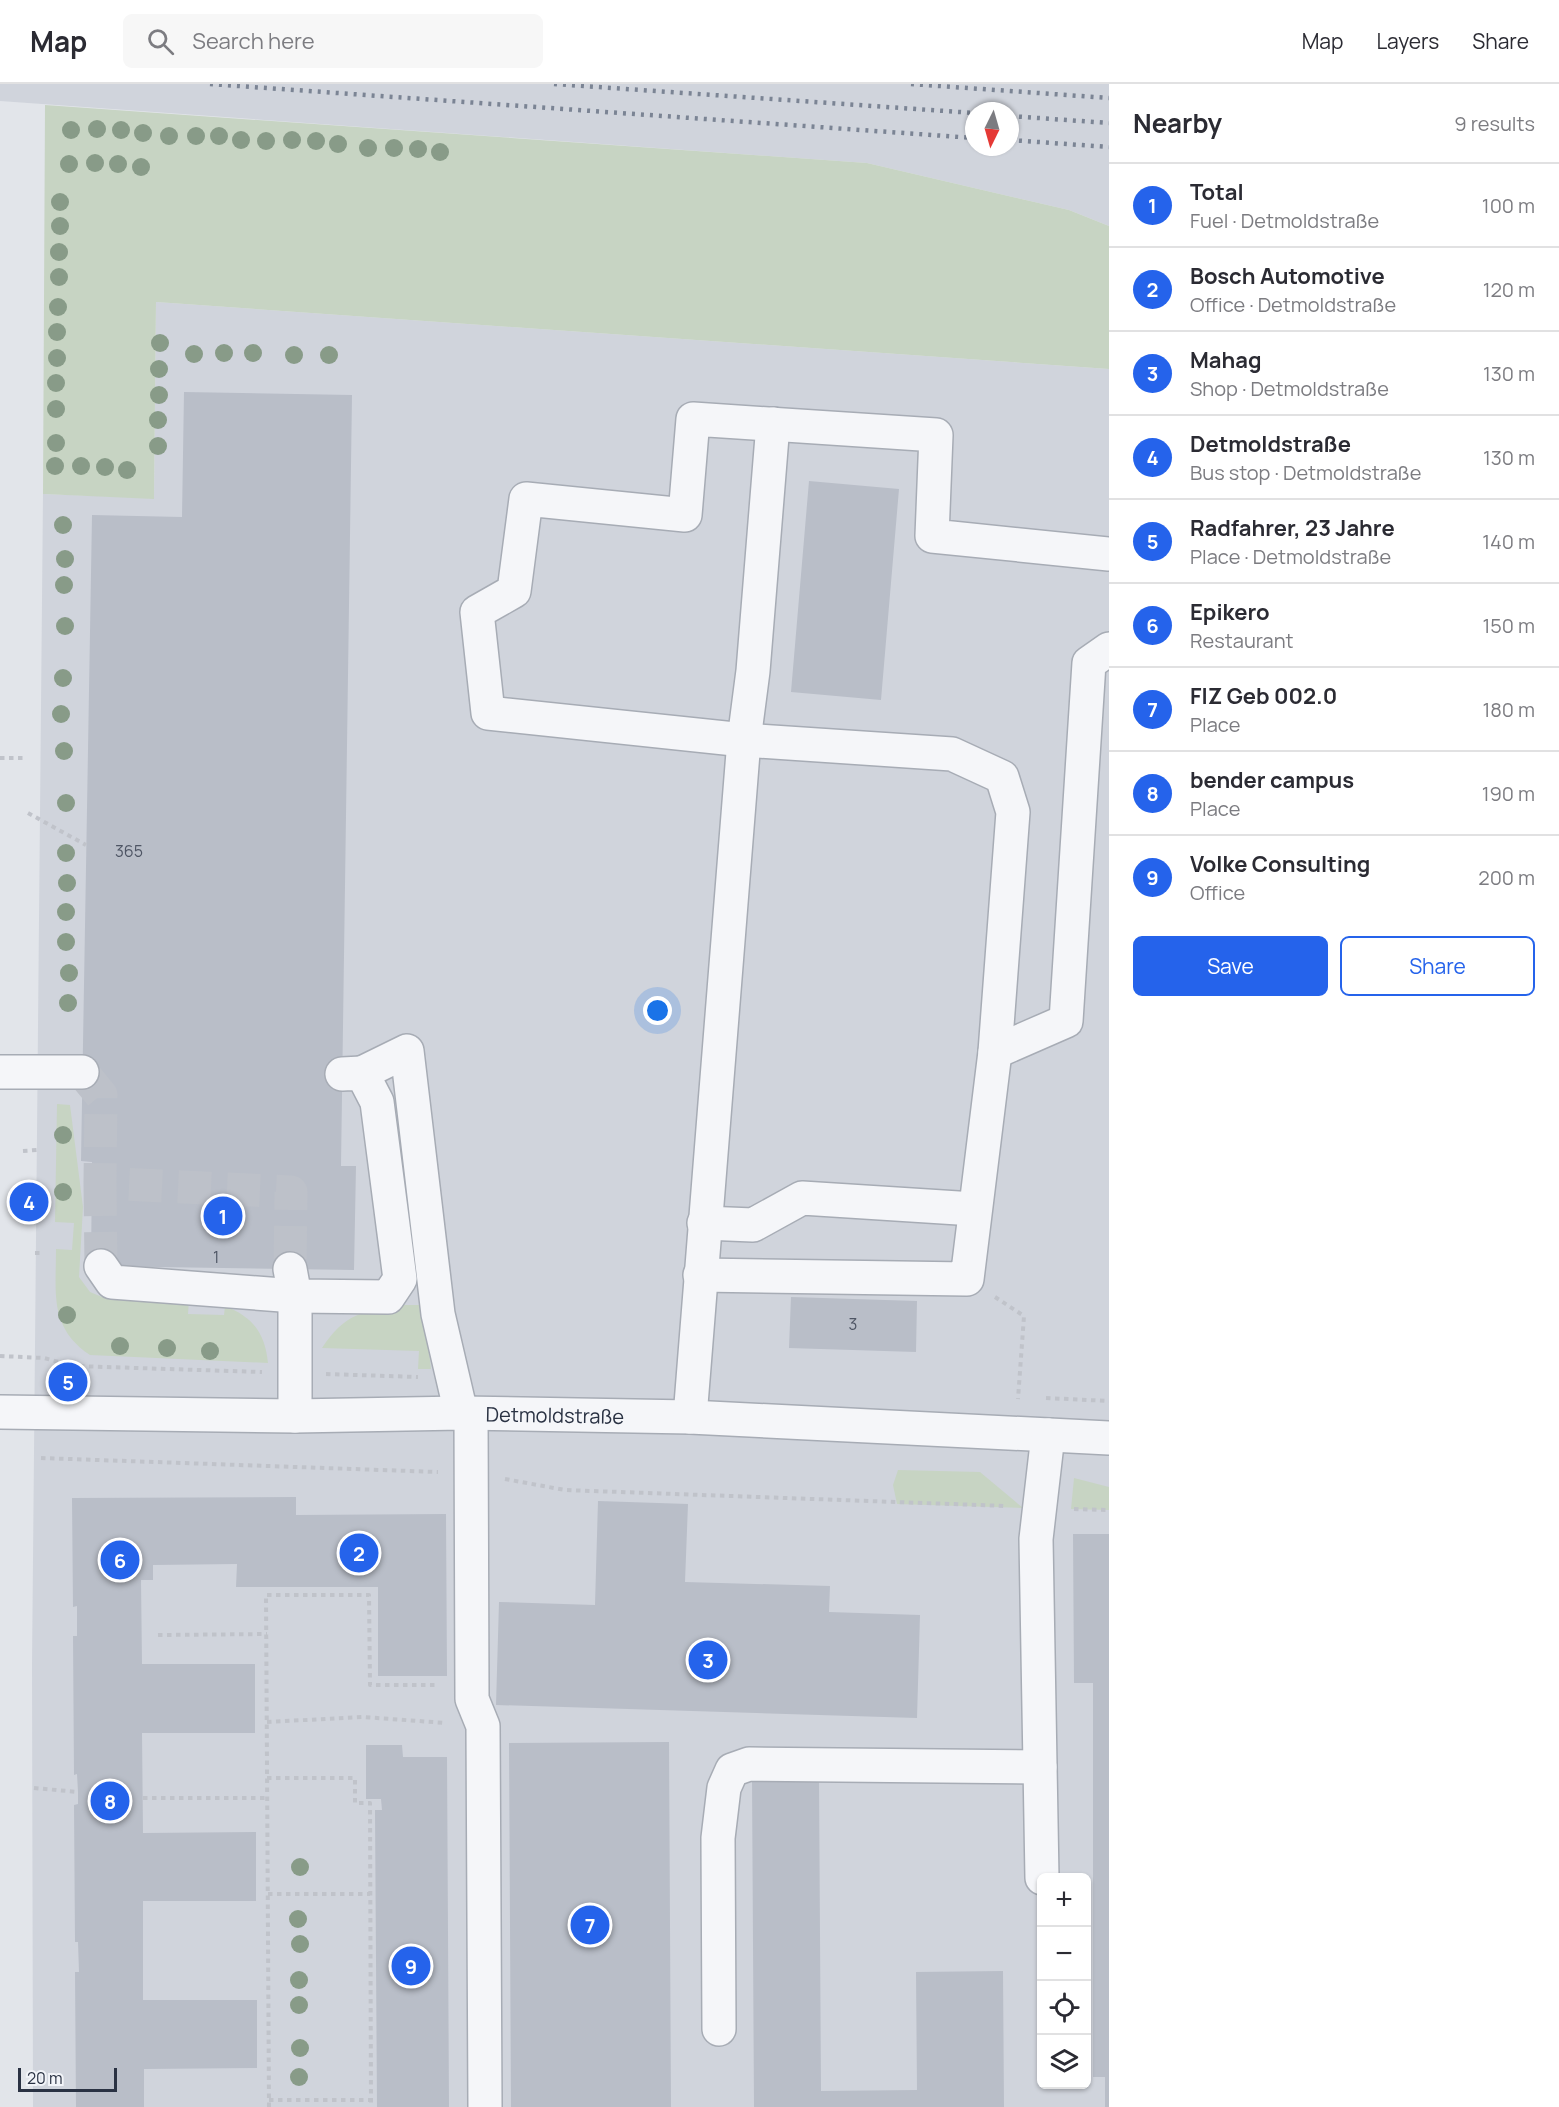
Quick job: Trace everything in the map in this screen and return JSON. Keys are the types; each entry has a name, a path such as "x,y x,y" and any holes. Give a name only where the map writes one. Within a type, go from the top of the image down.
{"street":[{"path":"700,1275 967,1279 995,1052 1013,812 1002,777 952,754 744,740 488,713 477,612 514,591 526,499 685,514 693,419 936,435 932,536 1109,554"},
{"path":"690,1417 744,740 753,670 773,424"},
{"path":"995,1052 1066,1021 1089,663 1109,649"},
{"path":"101,1266 112,1282 293,1282 388,1297 400,1279 377,1102 352,1073 407,1051 438,1314 466,1413 471,1473 472,1699 483,1726 485,2107"},
{"path":"0,1072 82,1072"},
{"path":"705,1223 753,1225 802,1198 974,1209"},
{"path":"293,1282 295,1416"},
{"name":"Detmoldstraße","path":"0,1412 295,1416 466,1413 690,1417 1109,1438"},
{"path":"1042,1873 1036,1539 1048,1435"},
{"path":"719,2030 718,1838 724,1788 732,1770 748,1764 1040,1767"}],"path":[{"path":"0,758 24,758"},
{"path":"28,813 86,846"},
{"path":"23,1151 37,1150"},
{"path":"35,1253 40,1253"},
{"path":"967,1279 1024,1316 1015,1433"},
{"path":"1018,1397 1029,1398"},
{"path":"1041,1398 1109,1401"},
{"path":"41,1458 471,1473 565,1490 1109,1510"},
{"path":"269,2107 266,1595 369,1595 370,1685 472,1684"},
{"path":"158,1635 267,1634"},
{"path":"267,1722 363,1717 483,1726"},
{"path":"267,1778 355,1778 356,1803 370,1803 371,2107"},
{"path":"34,1788 78,1792"},
{"path":"143,1798 267,1798"},
{"path":"268,1894 370,1894"},
{"path":"269,2100 371,2100"}],"shaded area":[{"path":"0,84 1109,84 1109,226 1069,210 867,163 0,101"},
{"path":"156,302 1109,369 1109,2107 33,2107 32,1666 43,494 154,498"}],"green space":[{"path":"45,105 867,163 1069,210 1109,226 1109,369 156,302 154,499 43,494"},
{"path":"57,1104 70,1105 83,1207 79,1277 90,1292 102,1297 189,1300 188,1314 224,1315 225,1306 243,1315 256,1327 264,1343 268,1363 90,1355 67,1333 61,1321 56,1295 56,1249 72,1250 74,1223 55,1222"},
{"path":"400,1305 424,1305 431,1369 418,1369 419,1351 322,1348 338,1328 355,1316 375,1309"},
{"path":"898,1470 980,1472 1023,1508 897,1504 893,1485"},
{"path":"1074,1478 1109,1487 1109,1510 1071,1509"}],"building":[{"path":"184,392 352,395 341,1166 356,1166 354,1270 91,1266 92,1162 81,1161 92,515 182,517"},
{"path":"809,481 899,489 881,700 791,692"},
{"path":"791,1297 917,1301 916,1352 789,1348"},
{"path":"296,1497 296,1515 446,1514 447,1676 378,1676 378,1587 236,1587 237,1564 153,1565 153,1580 141,1580 142,1664 255,1664 255,1733 142,1733 143,1833 256,1832 256,1901 143,1901 143,2000 257,2000 257,2068 144,2069 144,2107 76,2107 75,1972 79,1972 78,1942 75,1942 74,1805 78,1804 78,1792 77,1774 74,1775 73,1636 77,1636 77,1606 73,1607 72,1498"},
{"path":"598,1501 688,1504 685,1582 830,1586 829,1612 920,1615 917,1718 496,1705 499,1602 595,1605"},
{"path":"1073,1534 1109,1534 1109,2107 1105,2107 1105,2077 1093,2077 1093,1683 1074,1683"},
{"path":"669,1742 671,2107 511,2107 509,1743"},
{"path":"366,1745 402,1745 403,1757 447,1757 449,2107 377,2107 375,1810 382,1810 381,1799 366,1799"},
{"path":"752,1778 819,1778 821,2091 917,2090 916,1972 1003,1971 1004,2107 754,2107"}],"tunnel":[{"path":"82,1072 101,1095 100,1183 291,1192 290,1269"},
{"path":"100,1183 101,1266"}],"railway":[{"path":"210,84 965,137"},
{"path":"554,84 965,112"},
{"path":"911,84 1109,98"},
{"path":"1019,117 1109,123"},
{"path":"1019,141 1109,147"}],"place":[{"name":"Detmoldstraße","path":"29,1202"},
{"name":"Total","path":"223,1216"},
{"name":"Radfahrer, 23 Jahre","path":"68,1382"},
{"name":"Bosch Automotive","path":"359,1553"},
{"name":"Epikero","path":"120,1560"},
{"name":"Mahag","path":"708,1660"},
{"name":"bender campus","path":"110,1801"},
{"name":"FIZ Geb 002.0","path":"590,1925"},
{"name":"Volke Consulting","path":"411,1966"}]}
